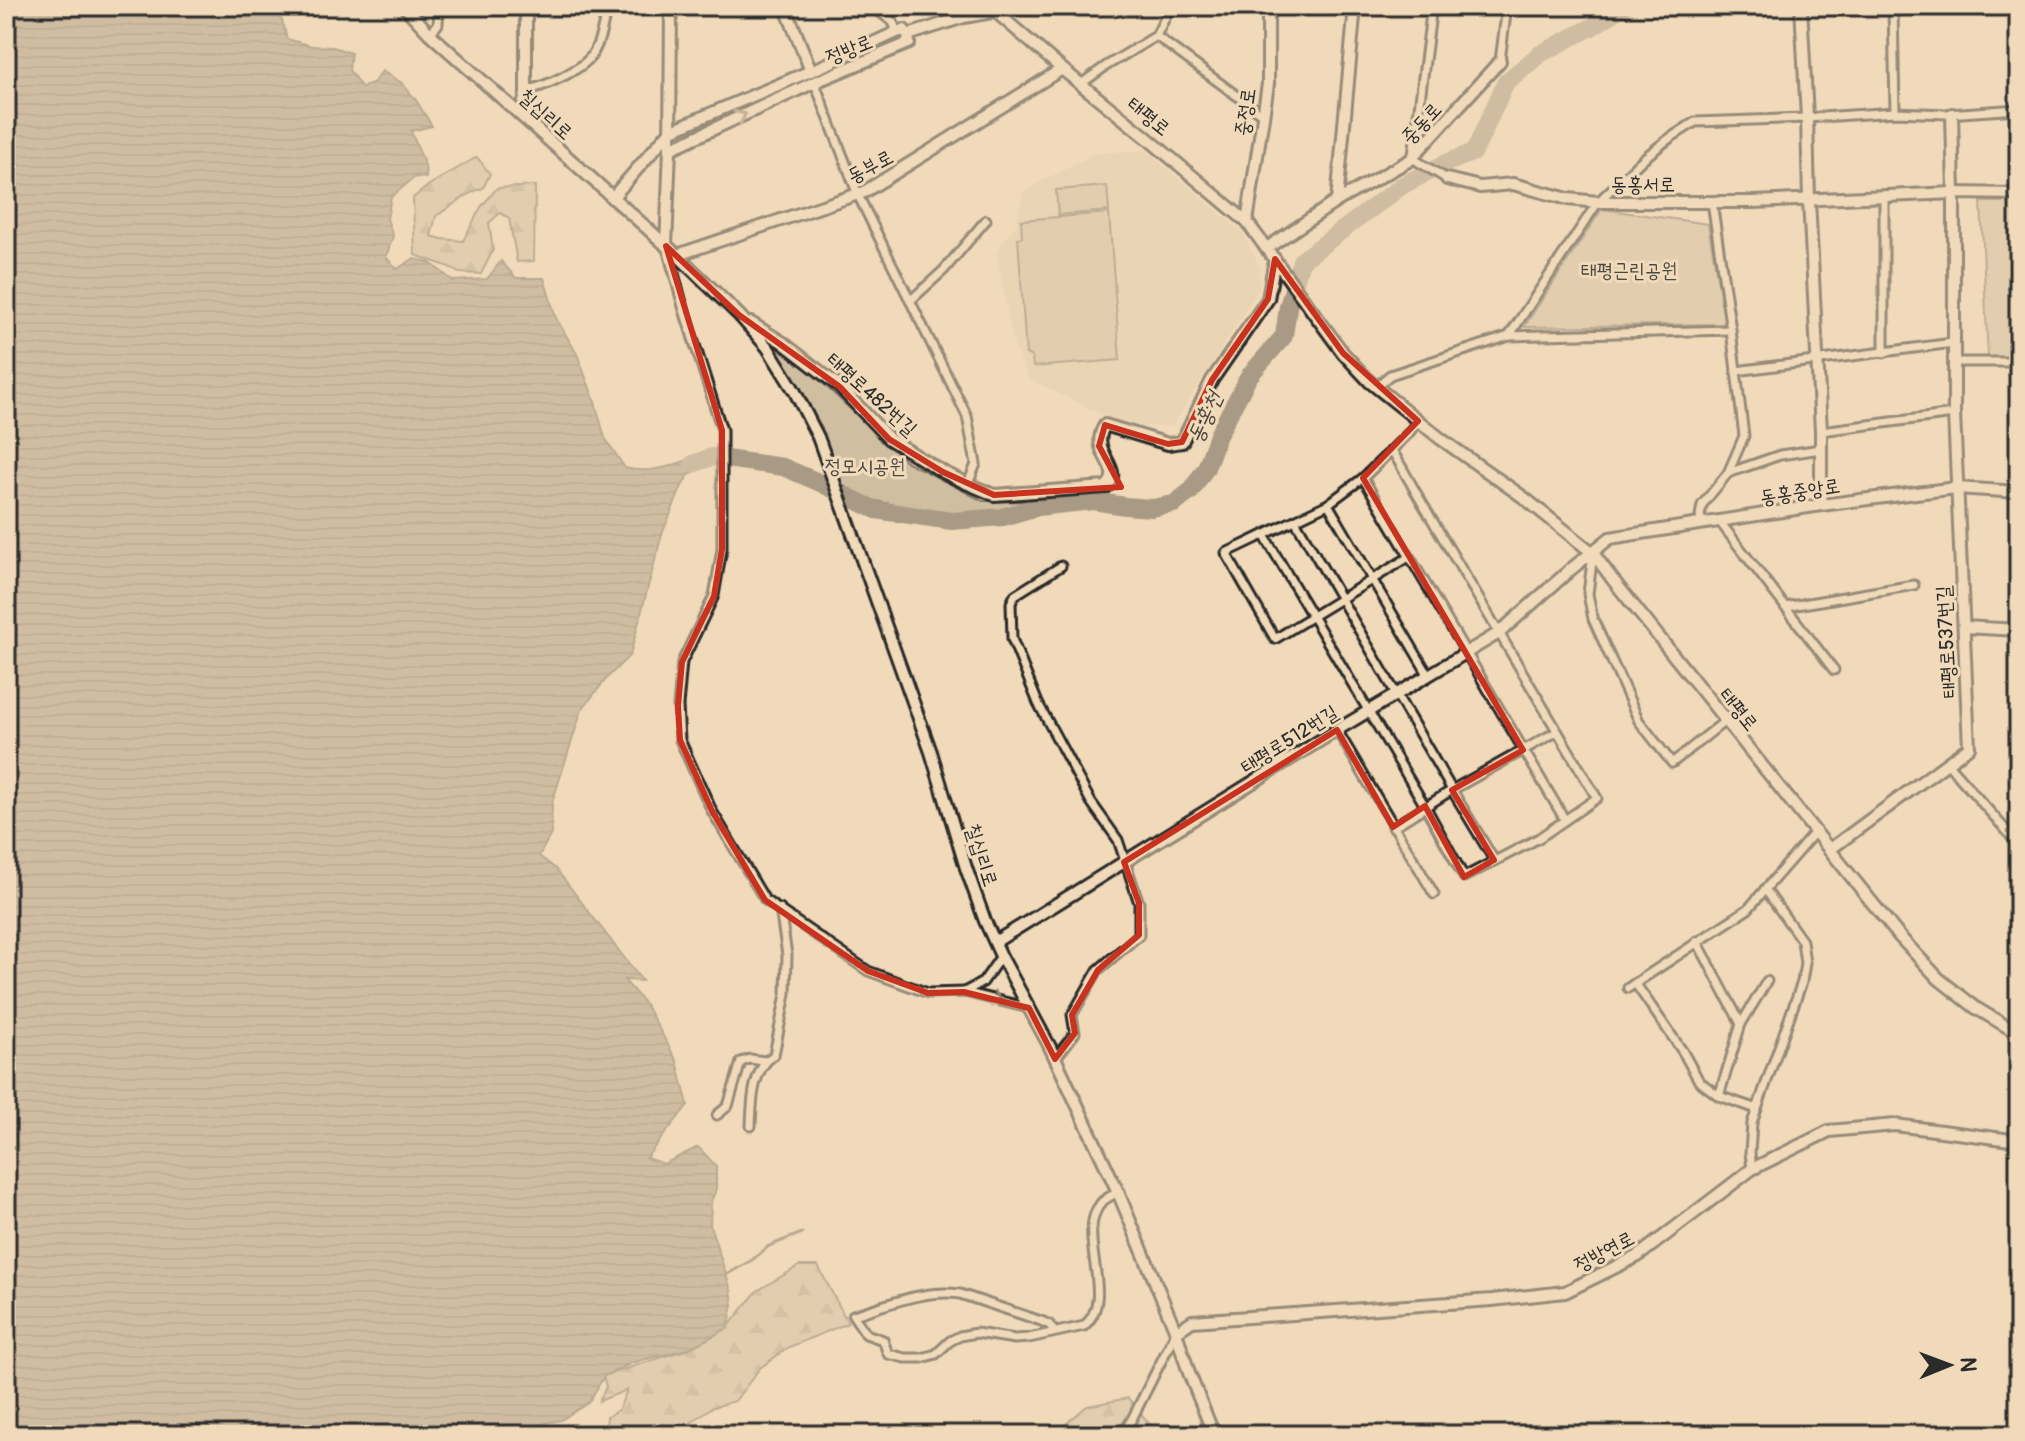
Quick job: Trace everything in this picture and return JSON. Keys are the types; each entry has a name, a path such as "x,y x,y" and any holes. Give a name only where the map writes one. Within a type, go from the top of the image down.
{"street":[{"name":"칠십리로","path":"404,6 430,34 677,255 739,315 768,348 794,390 818,437 926,738 966,868 995,942 1118,1192 1176,1332 1214,1435"},
{"path":"430,34 438,24 439,6"},
{"path":"521,115 526,90 526,6"},
{"path":"526,90 561,78 592,57 605,20 606,6"},
{"path":"671,6 666,246 722,430 722,549 714,596 682,662 678,706 680,740 712,811 765,900 868,971 928,993 964,992 1029,1008"},
{"path":"785,6 813,77"},
{"path":"872,6 903,33"},
{"name":"정방로","path":"670,149 903,33 991,8 1027,6"},
{"path":"1081,84 1156,36 1171,6"},
{"path":"1337,201 1355,6"},
{"path":"1412,158 1432,6"},
{"name":"중동로","path":"1267,248 1337,201 1412,158 1500,61 1507,6"},
{"path":"1801,6 1821,431 1821,505"},
{"path":"1893,6 1895,112"},
{"name":"중정로","path":"1247,222 1268,84 1267,7"},
{"name":"태평로","path":"991,8 1247,222 1343,353 1376,387 1593,553 1899,936 1939,979 1976,1008 2019,1034"},
{"name":"정방로","path":"670,131 909,43 903,33"},
{"path":"1156,36 1263,115"},
{"name":"동부로","path":"677,255 858,195 1062,69"},
{"name":"정방로","path":"813,77 858,195 967,416 976,464 968,484"},
{"path":"1509,336 1598,202 1644,158 1695,122 2019,109"},
{"name":"태평로537번길","path":"1829,850 1969,747 1954,414 1952,114"},
{"path":"612,198 670,131"},
{"name":"동홍서로","path":"1412,158 1447,179 1480,187 1513,184 1568,199 1598,202 2019,194"},
{"path":"1884,196 1884,353"},
{"path":"1703,524 1700,516 1702,505 1728,473 1744,436 1712,202"},
{"path":"910,301 944,270 986,220"},
{"name":"태평로482번길","path":"739,315 782,342 840,387 889,439 968,484 994,495 1106,487 1112,482 1113,472 1099,446 1099,433 1105,425 1168,444 1182,442 1212,380 1268,299 1276,261"},
{"path":"1376,387 1390,375 1509,336 1731,330"},
{"path":"1736,371 1953,343"},
{"path":"1953,362 2019,362"},
{"path":"1821,431 1954,414"},
{"path":"1409,557 1275,639 1226,553 1328,504 1363,478 1418,421"},
{"path":"1728,473 1780,455 1821,449"},
{"path":"1264,535 1464,877 1539,838 1597,798 1392,450"},
{"path":"1363,478 1565,820"},
{"name":"동홍중앙로","path":"1593,553 1610,538 1821,505 1956,488 2019,492"},
{"path":"1328,504 1429,676"},
{"path":"1295,520 1494,860"},
{"path":"1720,522 1834,670"},
{"path":"1593,553 1588,594 1593,619 1639,721 1672,763 1725,721"},
{"name":"태평로512번길","path":"995,942 1499,633 1593,553"},
{"path":"1055,1059 1075,1033 1072,1015 1098,970 1139,935 1139,903 1118,840 1091,802 1031,690 1012,639 1011,603 1015,595 1061,566"},
{"path":"1785,607 1914,585"},
{"path":"1964,627 2019,630"},
{"path":"1337,730 1434,894"},
{"path":"1393,827 1556,732"},
{"path":"1947,763 2019,845"},
{"path":"1757,1109 1719,1096 1699,1081 1683,1052 1631,985 1748,909 1815,832"},
{"path":"1752,1169 1752,1123 1802,982 1805,963 1802,941 1765,889"},
{"path":"751,1126 754,1090 765,1061 774,1055 786,994 787,955 780,909"},
{"path":"1697,941 1741,1024"},
{"path":"964,992 983,982 1001,956"},
{"path":"1719,1096 1741,1024 1767,981"},
{"path":"717,1115 728,1106 741,1062 750,1059 765,1061"},
{"name":"정방연로","path":"1176,1332 1192,1321 1565,1292 1638,1256 1752,1169 1829,1131 1895,1125 2019,1141"},
{"path":"1054,1332 1050,1325 1041,1321 946,1292 930,1292 853,1315 866,1334 883,1340 888,1354 905,1358 936,1354 950,1341 976,1333 1015,1339 1029,1338 1084,1326 1095,1312 1092,1222 1102,1201 1118,1192"},
{"path":"1122,1435 1176,1332"}],"highlighted area":[{"path":"666,246 739,315 840,387 889,439 943,472 994,495 1121,487 1099,446 1105,425 1168,444 1182,442 1212,380 1268,299 1275,259 1343,353 1418,421 1363,478 1523,750 1452,790 1494,860 1464,877 1425,806 1393,827 1337,730 1124,862 1139,903 1139,935 1098,970 1072,1015 1075,1033 1055,1059 1029,1008 964,992 928,993 868,971 765,900 712,811 680,740 678,706 682,662 714,596 722,549 722,430"}],"shaded area":[{"path":"6,6 196,6 212,17 227,17 244,6 263,6 282,20 287,39 351,53 349,70 362,88 374,82 382,71 402,83 432,126 411,131 425,166 426,178 415,177 391,197 387,219 393,236 386,257 397,269 413,259 429,262 453,281 487,279 501,261 516,278 544,278 556,318 577,354 605,438 625,468 659,469 712,450 715,458 688,476 682,486 662,534 630,655 582,709 552,803 551,834 539,856 556,869 642,981 624,980 645,1004 677,1061 688,1105 646,1158 664,1164 698,1147 716,1166 716,1190 711,1201 710,1225 733,1305 728,1328 688,1349 634,1362 604,1376 589,1402 561,1420 545,1423 533,1435 6,1435"},
{"path":"1145,150 1242,232 1260,267 1259,289 1172,426 1127,427 1029,379 1014,347 996,252 1016,225 1023,191 1096,153"}],"green space":[{"path":"477,157 490,174 483,188 436,216 431,236 463,241 481,207 497,188 535,186 534,261 517,262 509,218 500,213 489,223 493,250 481,274 459,273 415,255 413,198"},
{"path":"1107,186 1109,211 1058,215 1056,190"},
{"path":"1981,202 2019,202 2019,359 1988,360"},
{"name":"태평근린공원","path":"1602,209 1708,224 1725,324 1524,327"},
{"path":"1109,213 1120,360 1033,367 1032,357 1026,354 1018,238 1022,237 1021,220"},
{"name":"정모시공원","path":"769,333 907,462 983,501 1083,502 957,518 842,494"},
{"path":"799,1266 818,1266 848,1323 789,1347 760,1368 735,1401 711,1408 684,1428 663,1425 651,1435 605,1435 607,1417 619,1409 627,1390 599,1401 606,1387 603,1376 688,1349 727,1328 757,1291"},
{"path":"1128,1398 1156,1435 1064,1435 1062,1427 1087,1406"}],"waterway":[{"name":"동홍천","path":"693,464 712,457 783,467 876,510 952,521 1003,517 1037,507 1093,501 1152,508 1174,504 1191,491 1206,468 1218,435 1249,376 1284,336 1288,307 1301,261 1403,185 1474,152 1506,82 1540,54 1624,6"},
{"path":"726,1275 769,1246 802,1233"}]}
